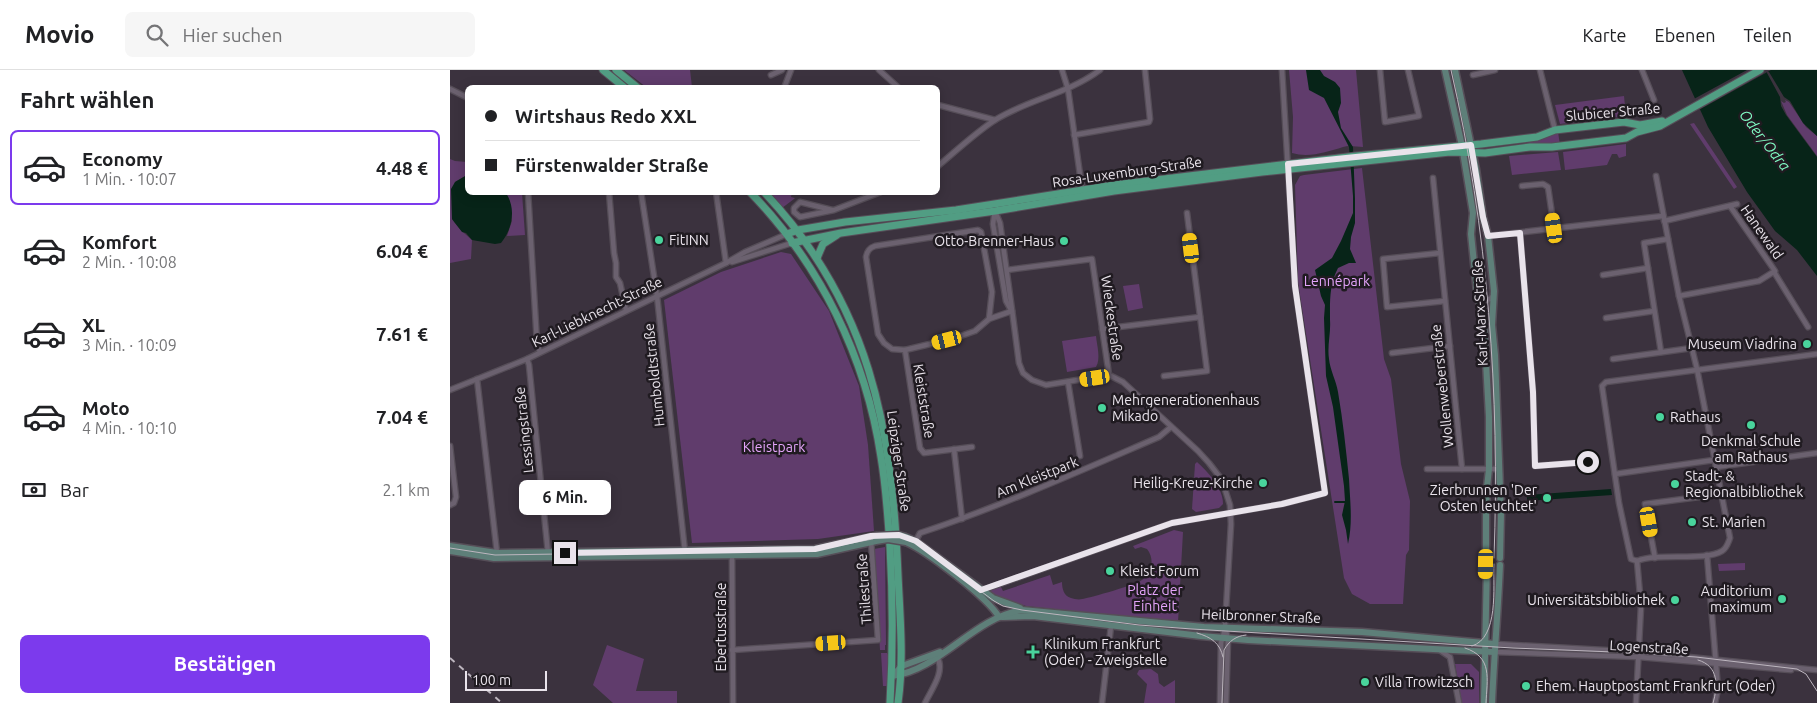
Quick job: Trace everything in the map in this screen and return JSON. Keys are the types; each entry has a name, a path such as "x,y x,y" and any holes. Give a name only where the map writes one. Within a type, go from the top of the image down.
{"main road":[{"path":"603,70 621,85"},
{"path":"616,70 634,85"},
{"path":"1673,118 1760,70"},
{"name":"Slubicer Straße","path":"1472,149 1537,137 1555,130 1624,122 1640,125 1673,118"},
{"name":"Slubicer Straße","path":"1472,149 1485,153 1626,138 1660,126 1673,118"},
{"path":"1633,124 1634,134"},
{"name":"Rosa-Luxemburg-Straße","path":"787,234 798,230 845,222 1078,197 1342,160 1472,149"},
{"name":"Rosa-Luxemburg-Straße","path":"792,243 804,239 995,207 1082,189 1288,167"},
{"path":"1078,197 1082,189"},
{"name":"Leipziger Straße","path":"753,195 787,234 821,285 837,314 851,345 874,421 882,457 891,577 892,676 890,703"},
{"name":"Leipziger Straße","path":"767,195 798,230 844,304 860,341 881,419 888,454 897,539 902,666 898,703"},
{"path":"817,258 823,244 841,233"}],"street":[{"path":"771,75 782,70"},
{"path":"785,85 790,70"},
{"path":"878,70 896,85"},
{"path":"1062,70 1068,89 1082,189"},
{"path":"940,164 995,120 1083,82 1100,70"},
{"path":"1074,135 1149,122 1145,70"},
{"path":"979,592 1152,529 1187,519 1282,504 1325,493 1295,286 1282,70"},
{"path":"1380,70 1385,122 1419,116 1408,70"},
{"name":"Karl-Marx-Straße","path":"1445,70 1463,149 1473,213 1471,234 1478,296 1484,325 1489,416 1489,469 1486,487 1484,703"},
{"name":"Karl-Marx-Straße","path":"1455,70 1488,236 1494,295 1492,325 1501,514 1492,703"},
{"path":"1473,76 1495,70"},
{"path":"1540,70 1555,130"},
{"path":"1642,70 1654,100"},
{"path":"450,89 465,96"},
{"path":"940,106 995,120"},
{"path":"1656,176 1679,296 1697,369 1730,538 1728,545 1722,551 1707,555 1637,561 1631,558 1615,474 1602,386 1606,382 1697,369 1817,354"},
{"name":"Wollenweberstraße","path":"1433,178 1462,469"},
{"path":"1522,186 1544,184 1548,187 1554,228"},
{"path":"528,195 537,344 540,352"},
{"path":"609,195 616,277 620,283 626,310"},
{"name":"Humboldtstraße","path":"641,195 657,296 685,554"},
{"path":"716,195 726,263"},
{"path":"832,210 800,202 794,208 794,212 800,217 832,210 873,195"},
{"path":"1488,236 1664,218 1737,204"},
{"name":"Hanewald","path":"1730,206 1808,326"},
{"path":"995,207 1000,223 1008,270 1019,363 1022,373 1032,380 1046,385 1109,375 1123,382 1172,427 1215,470 1222,480 1229,498 1231,513 1225,627 1226,703"},
{"path":"995,207 993,224 1006,301 1012,311"},
{"path":"1164,376 1207,371 1187,213"},
{"path":"989,319 992,292 981,232 978,230 869,248 866,257 878,334 884,343 892,349 905,350 955,338 975,331 989,319 1012,311"},
{"path":"1520,233 1533,392 1535,466 1588,462"},
{"name":"Karl-Liebknecht-Straße","path":"450,390 527,359 726,263 745,252 787,234"},
{"path":"1661,352 1644,243 1668,239"},
{"name":"Karl-Liebknecht-Straße","path":"726,263 792,243"},
{"path":"1440,253 1383,259 1387,307 1445,301"},
{"name":"Wieckestraße","path":"1008,270 1092,259 1109,375"},
{"path":"1603,275 1648,268"},
{"path":"1679,296 1759,281 1774,272"},
{"path":"1478,296 1486,300 1494,295"},
{"path":"1606,318 1654,311"},
{"path":"1102,329 1200,317"},
{"path":"1392,353 1450,346"},
{"path":"1613,359 1692,348"},
{"name":"Kleiststraße","path":"905,350 920,448 924,453 972,447"},
{"name":"Lessingstraße","path":"527,359 548,556"},
{"path":"477,379 497,553"},
{"path":"1068,382 1080,456"},
{"name":"Am Kleistpark","path":"914,543 920,533 1029,493 1159,437 1172,427"},
{"path":"450,446 456,497 454,503 450,505"},
{"name":"Kleiststraße","path":"954,449 962,519"},
{"path":"1716,467 1817,453"},
{"path":"1615,474 1714,460"},
{"path":"1427,469 1499,469"},
{"path":"1655,558 1645,504 1722,494"},
{"path":"450,551 494,558 732,553 817,554 874,538 906,540 914,543 979,592 999,617 1003,613 1002,602"},
{"name":"Thilestraße","path":"732,650 878,640 874,538"},
{"path":"450,546 497,553 548,556"},
{"name":"Ebertusstraße","path":"732,553 733,703"},
{"path":"1707,555 1718,689 1715,703"},
{"path":"1636,703 1641,597 1637,561"},
{"path":"979,592 1002,602 1029,610"},
{"path":"986,623 991,606"},
{"name":"Heilbronner Straße","path":"892,676 901,675 937,657 986,623 1015,611 1029,610 1183,626 1362,632 1495,644"},
{"name":"Heilbronner Straße","path":"999,617 1033,616 1225,638 1308,644 1494,652"},
{"path":"1102,703 1112,626"},
{"path":"1220,703 1225,638"},
{"name":"Logenstraße","path":"1495,644 1639,654 1817,670"},
{"path":"1438,649 1450,657 1459,703"},
{"name":"Heilbronner Straße","path":"892,676 902,666 946,650"},
{"name":"Logenstraße","path":"1494,652 1639,654"},
{"path":"925,703 940,672 940,661 937,657"}],"green space":[{"path":"624,70 690,70 692,85 643,85"},
{"path":"1289,70 1356,70 1363,147 1345,146 1311,155 1292,153 1293,117"},
{"path":"1624,96 1626,116 1560,124 1555,105"},
{"path":"1785,100 1789,102 1806,127 1817,136 1817,156 1787,115 1781,101 1784,103 1786,102"},
{"path":"1694,123 1737,187 1734,189 1690,124"},
{"path":"1558,132 1560,145 1523,145 1523,144"},
{"path":"1626,144 1626,156 1619,158 1617,154 1612,154 1607,165 1565,170 1563,152"},
{"path":"1558,152 1561,170 1512,175 1509,156"},
{"path":"450,159 465,162 465,176 455,182 452,219 472,240 471,259 450,263"},
{"name":"Lennépark","path":"1362,168 1384,359 1391,379 1401,464 1410,501 1409,550 1406,555 1403,604 1370,604 1352,594 1344,578 1298,282 1295,185 1300,176"},
{"path":"506,195 522,195 525,235 507,236 512,221"},
{"path":"772,195 792,195 791,197 795,198 782,208"},
{"name":"Kleistpark","path":"781,252 791,254 829,311 859,386 868,445 874,531 818,539 692,543 664,300 721,272"},
{"path":"1139,284 1143,308 1128,311 1123,286"},
{"path":"1096,336 1098,356 1096,367 1067,372 1062,341"},
{"path":"1197,462 1218,486 1223,504 1219,508 1196,512 1192,509 1195,464"},
{"name":"Platz der Einheit","path":"1174,530 1183,532 1178,622 1026,606 999,597 988,590 1000,585 1003,591 1050,575 1053,585 1062,582 1065,594 1075,599 1087,598 1123,588 1142,580 1148,573 1152,561 1147,549 1141,547 1135,549 1133,546"},
{"path":"885,547 886,645 885,650 880,650 874,549"},
{"path":"1745,563 1745,570 1719,571 1718,564"},
{"path":"607,645 644,659 636,691 677,691 677,703 613,703 593,685"},
{"path":"881,653 887,653 888,655 888,686 883,686"},
{"path":"1455,664 1471,664 1479,672 1479,703 1462,703"},
{"path":"1151,669 1158,674 1159,683 1164,687 1175,680 1175,703 1144,703 1147,684 1137,674 1139,670"}],"water":[{"path":"1306,70 1320,70 1324,76 1335,82 1340,88 1341,103 1338,112 1341,128 1353,147 1355,223 1350,249 1356,263 1349,263 1338,268 1335,274 1330,300 1328,349 1340,403 1349,479 1351,520 1348,544 1342,515 1345,501 1344,486 1333,407 1326,376 1325,305 1315,270 1332,258 1353,213 1349,147 1324,98 1309,90"},
{"name":"Oder/Odra","path":"1682,70 1817,70 1817,136 1803,123 1790,101 1784,97 1769,72 1767,71 1767,73 1780,97 1781,106 1786,115 1817,157 1817,276 1797,250 1775,231 1747,192 1708,127"},
{"path":"465,176 465,195 507,195 511,205 512,218 508,231 501,243 495,244 472,240 466,233 462,232 452,219 451,189 455,182"},
{"name":"Zierbrunnen 'Der Osten leuchtet'","path":"1611,489 1612,495 1527,501 1527,495"}],"pier":[{"path":"1747,70 1771,70 1697,111 1692,100"}],"waterway":[{"path":"1335,502 1345,502"}],"tram line":[{"path":"1451,70 1474,190 1489,312 1495,435 1494,558"},
{"path":"450,548 495,555 816,550 888,536 906,538 922,547 994,601 1003,606 1022,610 1139,625 1192,629 1696,657 1797,669 1806,674 1817,691"},
{"path":"1472,646 1481,641 1491,623 1494,598 1494,564"},
{"path":"1197,633 1207,636 1214,641 1220,648 1223,657"},
{"path":"1222,703 1224,650 1233,640 1239,636 1246,635"},
{"path":"1465,648 1474,652 1484,663 1487,677 1486,703"},
{"path":"1698,660 1710,667 1715,677 1716,690 1713,703"}],"railway":[{"path":"450,658 502,703"}],"place":[{"name":"FitINN","path":"659,240"},
{"name":"Otto-Brenner-Haus","path":"1064,241"},
{"name":"Museum Viadrina","path":"1807,344"},
{"name":"Mehrgenerationenhaus Mikado","path":"1102,408"},
{"name":"Rathaus","path":"1660,417"},
{"name":"Denkmal Schule am Rathaus","path":"1751,425"},
{"name":"Heilig-Kreuz-Kirche","path":"1263,483"},
{"name":"Stadt- & Regionalbibliothek","path":"1675,484"},
{"name":"Zierbrunnen 'Der Osten leuchtet'","path":"1547,498"},
{"name":"St. Marien","path":"1692,522"},
{"name":"Kleist Forum","path":"1110,571"},
{"name":"Auditorium maximum","path":"1782,599"},
{"name":"Universitätsbibliothek","path":"1675,600"},
{"name":"Klinikum Frankfurt (Oder) - Zweigstelle","path":"1033,652"},
{"name":"Villa Trowitzsch","path":"1365,682"},
{"name":"Ehem. Hauptpostamt Frankfurt (Oder)","path":"1526,686"}],"route":[{"path":"565,553 815,549 871,536 899,535 916,541 981,590 1172,523 1282,504 1325,493 1295,286 1288,164 1471,145 1488,236 1520,233 1529,323 1535,466 1588,462"}]}
